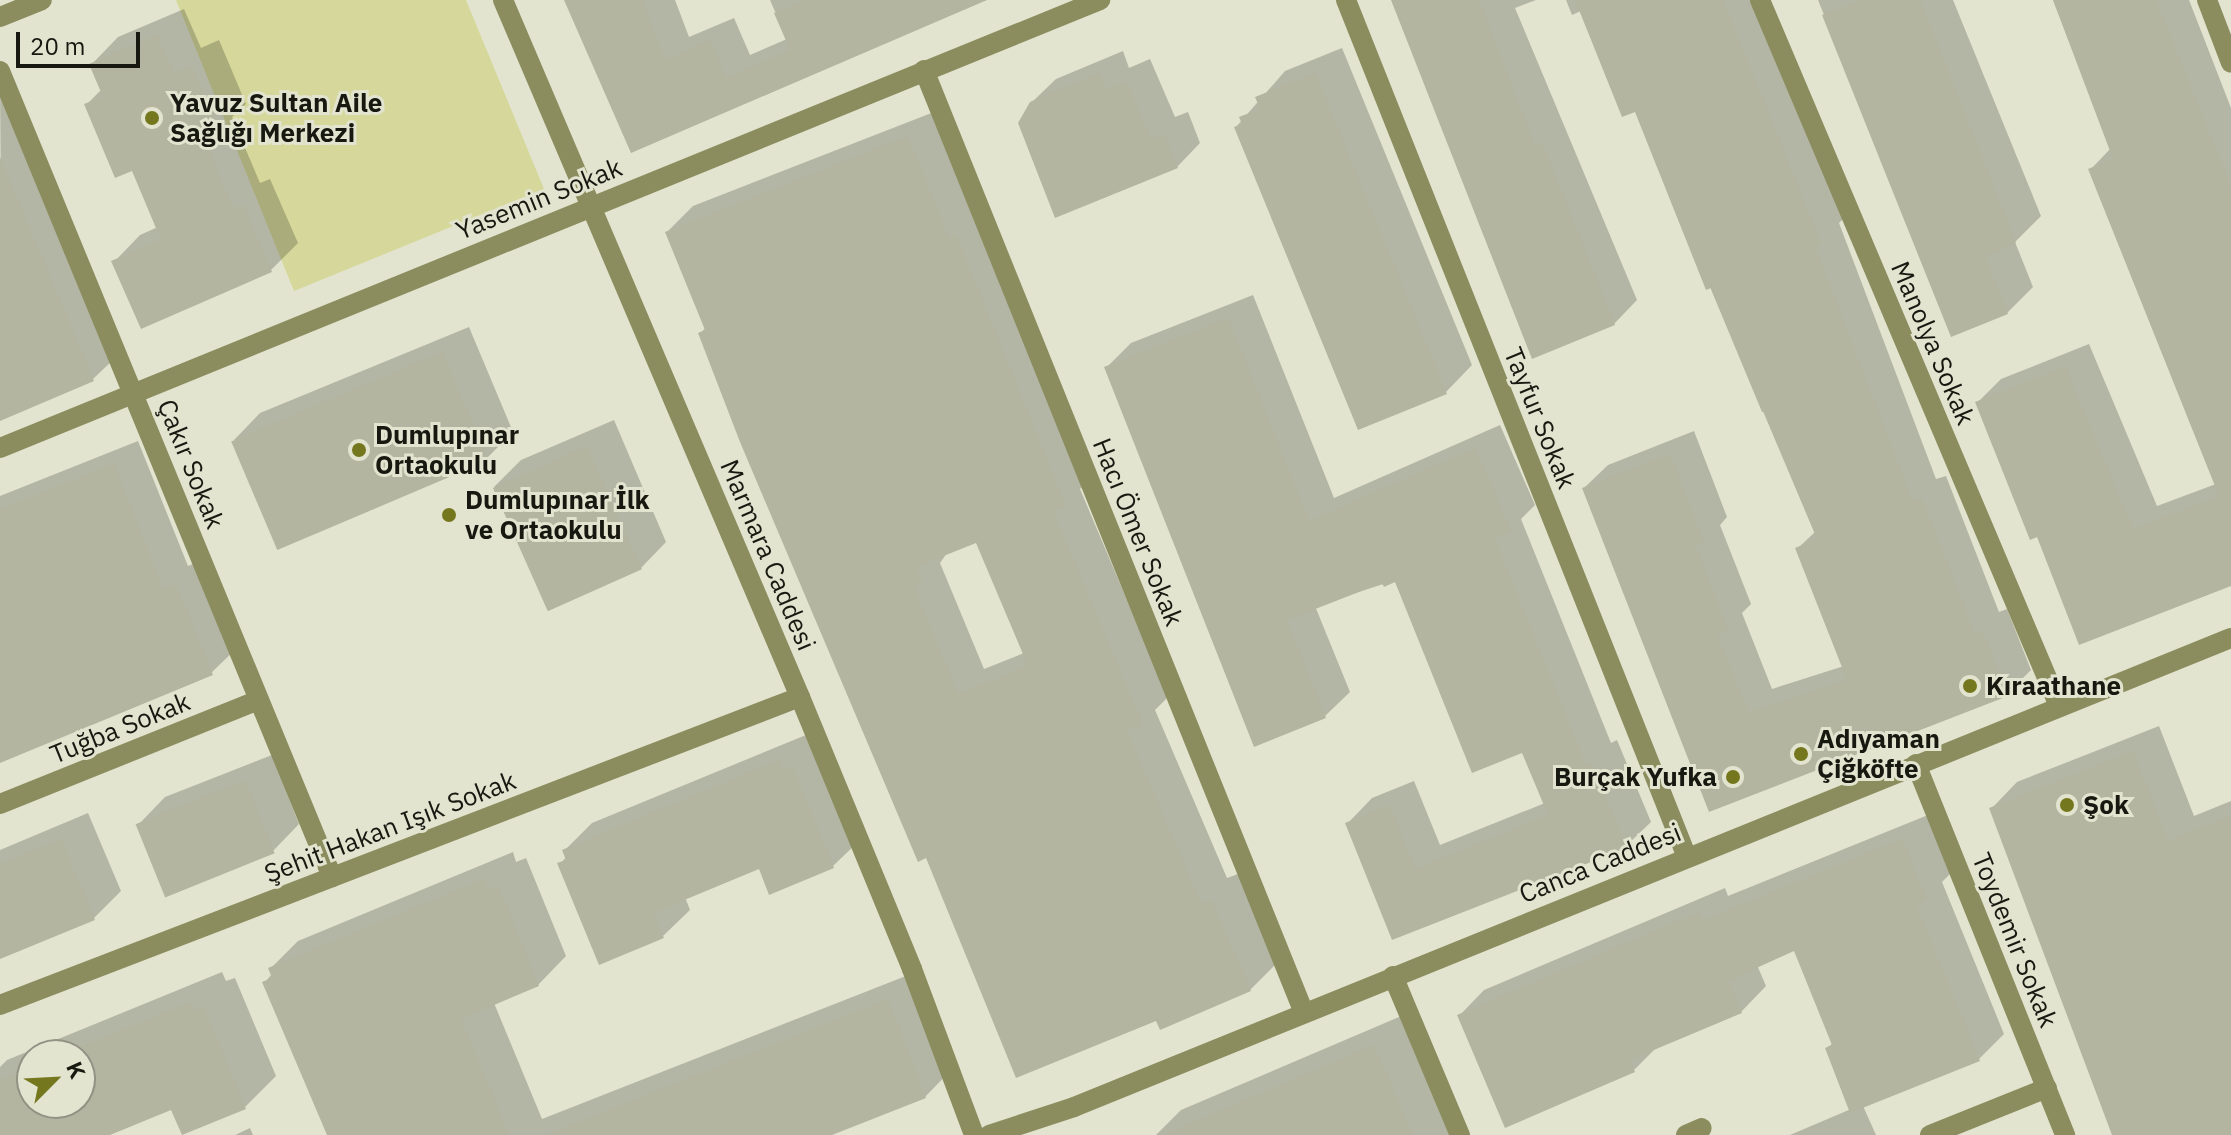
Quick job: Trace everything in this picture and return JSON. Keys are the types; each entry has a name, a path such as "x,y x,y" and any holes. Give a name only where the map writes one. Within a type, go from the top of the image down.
{"street":[{"path":"0,17 42,0"},
{"name":"Marmara Caddesi","path":"503,0 800,697 912,969 974,1135"},
{"name":"Yasemin Sokak","path":"0,448 1100,0"},
{"name":"Tayfur Sokak","path":"1346,0 1686,855"},
{"name":"Manolya Sokak","path":"1760,0 2059,706"},
{"path":"2207,0 2231,63"},
{"name":"Hacı Ömer Sokak","path":"924,70 1304,1013"},
{"name":"Çakır Sokak","path":"0,71 332,877"},
{"name":"Canca Caddesi","path":"989,1135 1074,1107 1686,855 2231,638"},
{"name":"Şehit Hakan Işık Sokak","path":"0,1005 800,697"},
{"name":"Tuğba Sokak","path":"0,804 259,700"},
{"name":"Toydemir Sokak","path":"1916,764 2065,1135"},
{"path":"1393,976 1460,1135"},
{"path":"1930,1135 2047,1088"}],"green space":[{"path":"176,0 466,0 544,189 294,291"}],"building":[{"path":"564,0 642,0 665,60 710,40 726,78 790,50 774,13 804,0 987,0 631,153"},
{"path":"1391,0 1479,0 1535,146 1542,143 1615,325 1532,359"},
{"path":"1575,0 1723,0 1821,244 1815,246 1913,502 1922,498 1975,634 1983,631 2008,696 1709,812 1582,488 1670,454 1704,543 1695,546 1728,629 1717,634 1748,712 1847,680 1795,548 1817,539 1711,288 1706,290 1635,112 1622,117"},
{"path":"1861,0 1920,0 2016,243 1985,256 2008,314 1951,337 1822,15"},
{"path":"2053,0 2156,0 2231,187 2231,586 2079,645 2037,537 2030,540 1975,402 2065,367 2133,529 2219,496 2088,169 2113,159"},
{"path":"157,35 174,73 192,65 220,132 204,139 233,208 243,204 272,272 141,329 111,261 161,240 132,171 115,178 84,104 103,97 89,64"},
{"path":"1099,73 1106,90 1126,81 1151,139 1164,134 1178,168 1055,218 1018,123 1030,102"},
{"path":"1315,73 1447,394 1358,430 1234,127 1242,124 1239,117 1260,109 1255,97"},
{"path":"908,136 949,238 956,235 1066,506 1053,511 1143,725 1127,731 1201,903 1211,899 1251,991 1160,1030 1156,1021 1016,1078 926,858 918,862 740,442 698,333 705,330 665,232","holes":["976,543 1028,666 958,694 914,587 923,584 916,567"]},
{"path":"0,157 94,381 0,421"},
{"path":"1228,318 1309,521 1475,448 1512,532 1495,539 1586,766 1592,763 1627,848 1392,940 1345,823 1389,805 1415,869 1548,815 1522,753 1472,773 1395,582 1384,587 1382,583 1287,620 1326,718 1254,747 1104,367"},
{"name":"Dumlupınar Ortaokulu","path":"442,352 488,461 277,550 231,441"},
{"path":"587,446 642,569 548,611 493,488"},
{"path":"114,464 163,589 176,584 213,675 0,763 0,509"},
{"path":"2133,751 2168,841 2231,815 2231,1135 2112,1135 1989,808"},
{"path":"779,760 783,770 792,766 834,868 769,895 759,869 653,913 664,938 599,965 557,863 566,860 562,850"},
{"path":"245,780 275,853 165,897 136,824"},
{"path":"61,839 95,920 0,959 0,864"},
{"path":"1902,839 1927,900 1916,904 1980,1061 1850,1113 1825,1048 1832,1045 1794,951 1728,981 1742,1013 1630,1060 1635,1072 1505,1128 1457,1015 1699,912 1703,920"},
{"path":"484,879 488,889 498,885 539,986 461,1019 509,1135 327,1135 262,982 272,978 268,968"},
{"path":"888,999 926,1098 832,1135 546,1135"},
{"path":"191,1002 195,1011 204,1007 246,1109 182,1135 171,1110 110,1135 0,1135 0,1080 16,1074 16,1119 96,1119 96,1040"},
{"path":"1374,1045 1413,1135 1163,1135"}],"place":[{"name":"Yavuz Sultan Aile Sağlığı Merkezi","path":"152,118"},
{"name":"Dumlupınar Ortaokulu","path":"359,450"},
{"name":"Dumlupınar İlk ve Ortaokulu","path":"449,515"},
{"name":"Kıraathane","path":"1970,686"},
{"name":"Adıyaman Çiğköfte","path":"1801,754"},
{"name":"Burçak Yufka","path":"1733,777"},
{"name":"Şok","path":"2067,805"}]}
